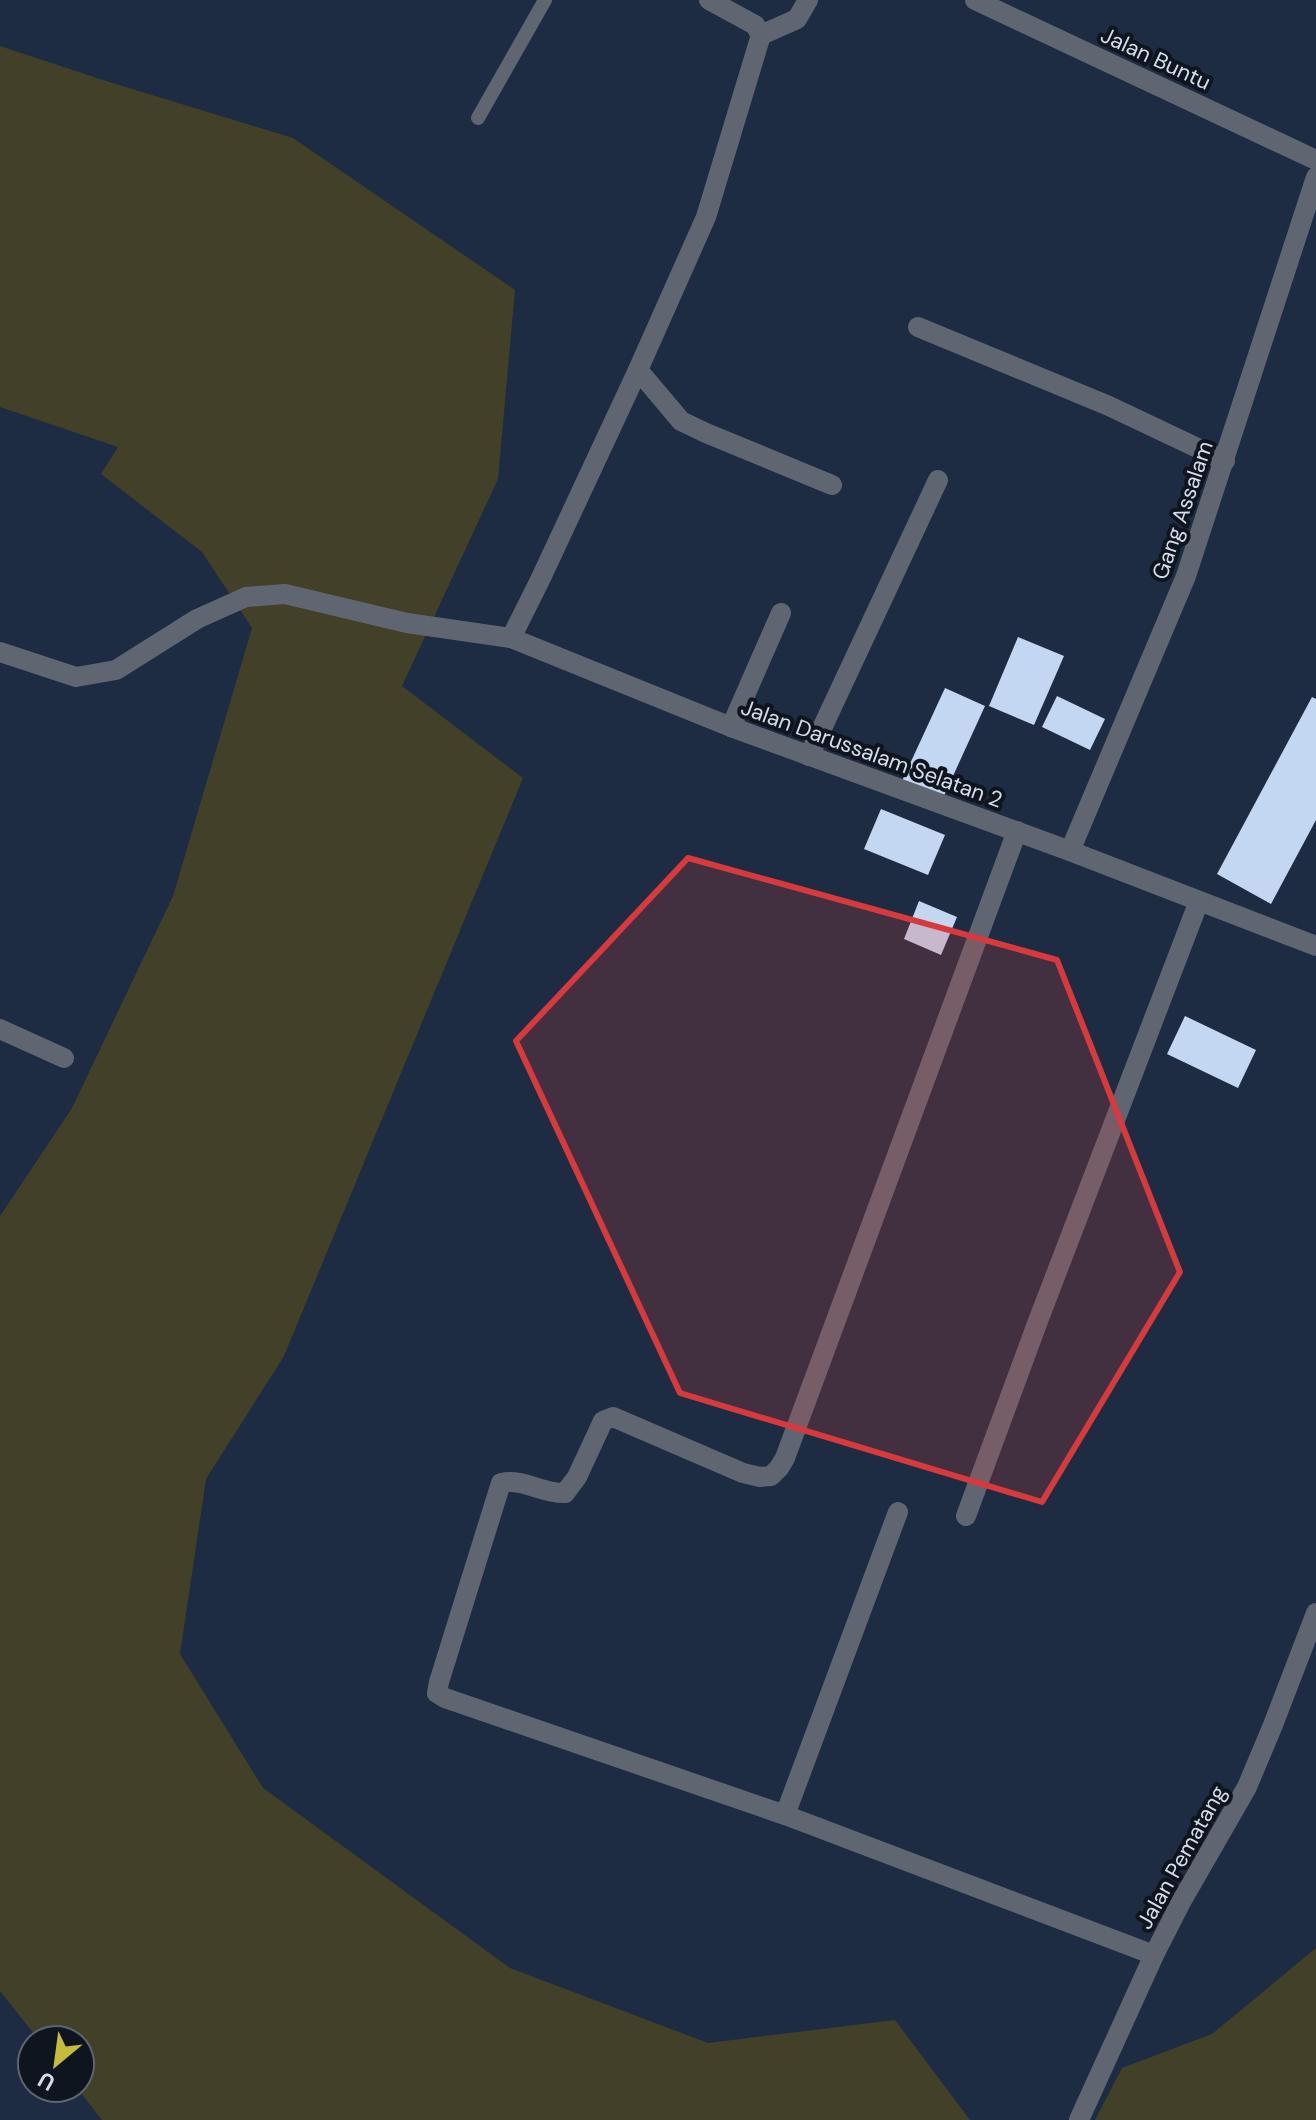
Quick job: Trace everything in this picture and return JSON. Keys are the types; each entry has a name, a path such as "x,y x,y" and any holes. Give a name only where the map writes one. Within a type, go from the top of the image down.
{"street":[{"path":"511,638 638,370 706,217 761,35 755,25 709,0"},
{"path":"761,35 797,19 808,0"},
{"name":"Jalan Buntu","path":"975,0 1316,160"},
{"name":"Gang Assalam","path":"1070,851 1186,576 1316,177"},
{"path":"918,327 1109,406 1225,461"},
{"path":"638,370 681,421 832,485"},
{"path":"809,756 938,480"},
{"name":"Jalan Darussalam Selatan 2","path":"0,652 76,677 116,670 197,619 246,597 285,594 407,623 511,638 731,727 1017,831 1316,946"},
{"path":"731,727 781,613"},
{"path":"1017,831 779,1468 771,1476 743,1473 613,1417 603,1421 577,1477 565,1493 553,1494 513,1480 501,1483 437,1693 785,1815 1154,1955"},
{"path":"966,1516 1199,901"},
{"path":"0,1029 64,1058"},
{"path":"785,1815 898,1512"},
{"name":"Jalan Pematang","path":"1079,2120 1154,1955 1247,1787 1316,1613"}],"lane":[{"path":"478,118 545,0"}],"highlighted area":[{"path":"688,858 1057,960 1180,1272 1042,1502 680,1393 516,1041"}],"shaded area":[{"path":"0,46 293,138 515,290 498,479 402,686 523,778 284,1356 206,1479 180,1654 263,1788 510,1968 708,2043 895,2020 970,2120 102,2120 90,2104 96,2104 96,2024 26,2024 0,1991 0,1216 72,1108 173,896 252,628 202,552 101,474 118,447 0,407"},
{"path":"1316,1948 1316,2120 1095,2120 1122,2068 1212,2034"}],"building":[{"path":"1018,637 1064,656 1034,725 989,706"},
{"path":"945,688 985,706 942,800 902,781"},
{"path":"1057,696 1105,719 1090,750 1042,727"},
{"path":"1312,697 1316,699 1316,820 1271,904 1217,874"},
{"path":"881,809 945,835 928,875 864,849"},
{"path":"919,901 957,917 941,955 904,939"},
{"path":"1185,1016 1256,1050 1238,1088 1167,1054"}]}
